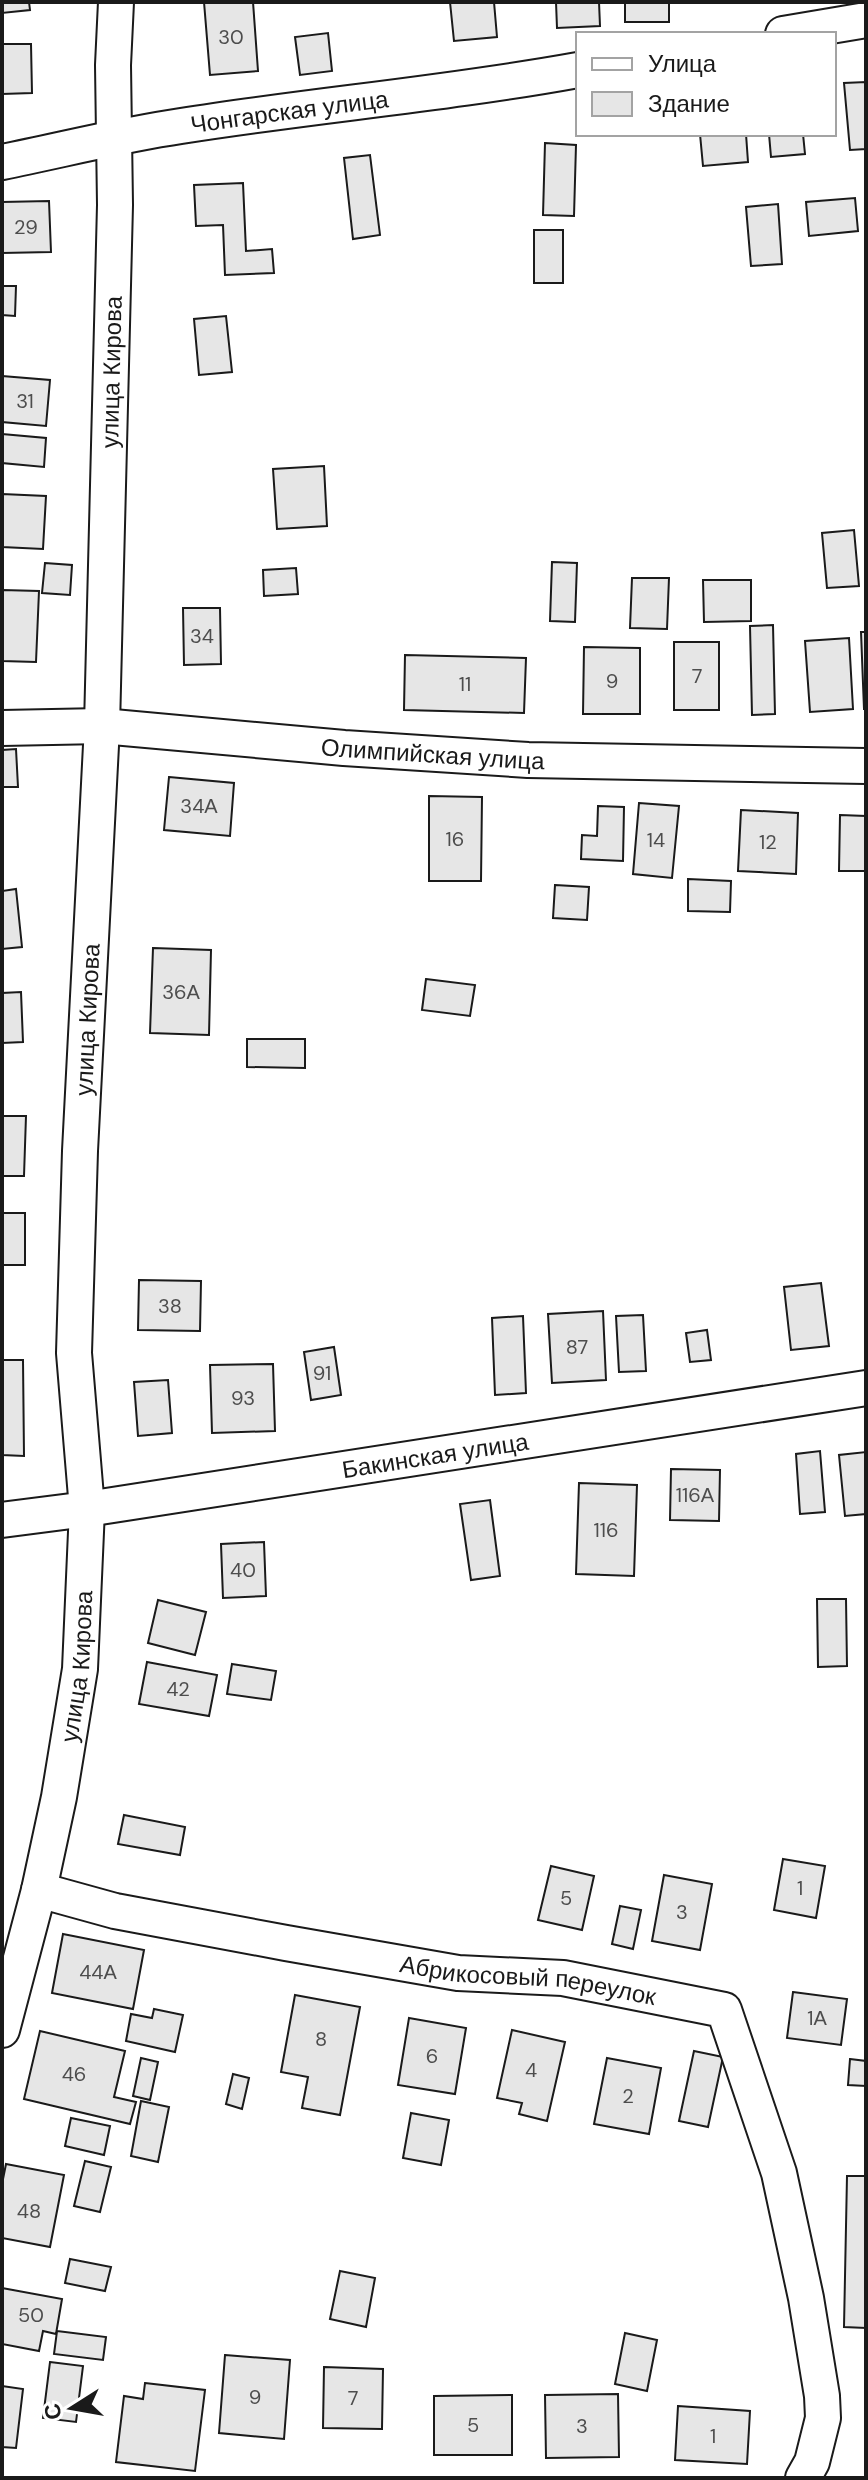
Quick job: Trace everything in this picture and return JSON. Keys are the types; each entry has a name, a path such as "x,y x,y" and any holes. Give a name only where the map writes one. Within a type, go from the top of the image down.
{"street":[{"name":"улица Кирова","path":"2,2030 39,1890 59,1797 80,1669 87,1509 74,1353 80,1151 102,726 115,205 112,137 116,2"},
{"path":"795,32 866,20"},
{"name":"Чонгарская улица","path":"2,162 112,137 184,125 497,85 576,70"},
{"name":"Олимпийская улица","path":"2,728 102,726 344,748 528,760 866,766"},
{"name":"Бакинская улица","path":"2,1520 866,1388"},
{"name":"Абрикосовый переулок","path":"39,1890 115,1911 317,1949 458,1973 563,1978 724,2010 779,2173 806,2298 823,2418 812,2462 803,2478"}],"building":[{"path":"2,2 29,2 30,10 2,13"},
{"path":"204,2 253,2 258,71 210,75"},
{"path":"450,2 494,2 497,37 454,41"},
{"path":"556,2 599,2 600,26 557,28"},
{"path":"625,2 669,2 669,22 625,22"},
{"path":"328,33 332,71 300,75 295,37"},
{"path":"2,44 31,44 32,93 2,94"},
{"path":"866,82 866,149 850,150 844,83"},
{"path":"700,136 746,136 748,162 703,166"},
{"path":"769,136 803,136 805,154 771,157"},
{"path":"545,143 576,145 574,216 543,215"},
{"path":"370,155 380,235 353,239 344,158"},
{"path":"243,183 246,251 272,249 274,273 225,275 223,225 196,226 194,185"},
{"path":"855,198 858,231 809,236 806,202"},
{"path":"49,201 51,252 2,253 2,202"},
{"path":"778,204 782,264 751,266 746,207"},
{"path":"534,230 563,230 563,283 534,283"},
{"path":"2,286 16,286 15,316 2,315"},
{"path":"226,316 232,372 199,375 194,319"},
{"path":"2,376 50,380 46,426 2,422"},
{"path":"2,434 46,438 44,467 2,463"},
{"path":"324,466 327,526 277,529 273,469"},
{"path":"2,494 46,496 43,549 2,547"},
{"path":"854,530 859,586 827,588 822,533"},
{"path":"552,562 577,563 575,622 550,621"},
{"path":"45,563 72,565 70,595 42,593"},
{"path":"296,568 298,594 264,596 263,570"},
{"path":"632,578 669,578 667,629 630,628"},
{"path":"703,580 751,580 751,621 704,622"},
{"path":"2,590 39,591 36,662 2,661"},
{"path":"183,608 220,608 221,664 184,665"},
{"path":"773,625 775,714 752,715 750,626"},
{"path":"861,632 866,632 866,709 864,709"},
{"path":"849,638 853,709 810,712 805,641"},
{"path":"674,642 719,642 719,710 674,710"},
{"path":"584,647 640,648 640,714 583,714"},
{"path":"405,655 526,658 524,713 404,710"},
{"path":"16,749 18,787 2,787 2,750"},
{"path":"169,777 234,783 230,836 164,830"},
{"path":"429,796 482,797 481,881 429,881"},
{"path":"639,803 679,806 672,878 633,874"},
{"path":"598,806 624,807 623,861 581,859 582,835 597,836"},
{"path":"741,810 798,813 796,874 738,871"},
{"path":"840,815 866,816 866,871 839,871"},
{"path":"688,879 731,881 730,912 688,911"},
{"path":"555,885 589,887 587,920 553,918"},
{"path":"16,889 22,947 2,949 2,891"},
{"path":"153,948 211,950 209,1035 150,1033"},
{"path":"426,979 475,985 470,1016 422,1010"},
{"path":"21,992 23,1042 2,1043 2,993"},
{"path":"247,1039 305,1039 305,1068 247,1067"},
{"path":"2,1116 26,1116 24,1176 2,1176"},
{"path":"2,1213 25,1213 25,1265 2,1265"},
{"path":"139,1280 201,1281 200,1331 138,1330"},
{"path":"821,1283 829,1346 791,1350 784,1287"},
{"path":"603,1311 606,1380 552,1383 548,1314"},
{"path":"643,1315 646,1371 619,1372 616,1316"},
{"path":"523,1316 526,1393 495,1395 492,1318"},
{"path":"707,1330 711,1360 690,1362 686,1333"},
{"path":"334,1347 341,1395 311,1400 304,1352"},
{"path":"2,1360 23,1360 24,1456 2,1455"},
{"path":"273,1364 275,1431 212,1433 210,1365"},
{"path":"168,1380 172,1433 138,1436 134,1382"},
{"path":"820,1451 825,1512 800,1514 796,1454"},
{"path":"866,1452 866,1514 845,1516 839,1455"},
{"path":"671,1469 720,1470 719,1521 670,1520"},
{"path":"579,1483 637,1485 634,1576 576,1574"},
{"path":"490,1500 500,1576 471,1580 460,1504"},
{"path":"264,1542 266,1596 223,1598 221,1544"},
{"path":"817,1599 846,1599 847,1666 818,1667"},
{"path":"158,1600 206,1612 195,1655 148,1643"},
{"path":"147,1662 217,1675 209,1716 139,1704"},
{"path":"232,1664 276,1671 271,1700 227,1694"},
{"path":"124,1815 185,1827 180,1855 118,1844"},
{"path":"783,1859 825,1866 816,1918 774,1910"},
{"path":"551,1866 594,1876 582,1930 538,1920"},
{"path":"664,1875 712,1884 700,1950 652,1941"},
{"path":"620,1906 641,1910 633,1949 612,1944"},
{"path":"63,1934 144,1950 133,2009 52,1993"},
{"path":"793,1992 847,1999 841,2045 787,2038"},
{"path":"295,1995 360,2007 340,2115 302,2108 308,2077 281,2072"},
{"path":"154,2009 183,2015 175,2052 126,2041 131,2014 152,2018"},
{"path":"409,2018 466,2028 455,2094 398,2085"},
{"path":"512,2030 565,2042 547,2121 519,2114 522,2103 497,2098"},
{"path":"40,2031 125,2051 114,2097 136,2102 130,2124 24,2099"},
{"path":"694,2051 723,2057 708,2127 679,2121"},
{"path":"141,2058 158,2062 150,2100 133,2096"},
{"path":"607,2058 661,2068 649,2134 594,2124"},
{"path":"850,2059 866,2061 866,2086 848,2085"},
{"path":"233,2074 249,2078 242,2109 226,2104"},
{"path":"141,2101 169,2107 158,2162 131,2156"},
{"path":"411,2113 449,2120 441,2165 403,2158"},
{"path":"71,2118 110,2126 104,2155 65,2146"},
{"path":"85,2161 111,2167 100,2212 74,2206"},
{"path":"6,2164 64,2175 50,2247 2,2238 2,2184"},
{"path":"847,2176 866,2176 866,2328 844,2327"},
{"path":"70,2259 111,2267 105,2291 65,2283"},
{"path":"340,2271 375,2278 366,2327 330,2319"},
{"path":"2,2288 62,2299 56,2334 43,2331 39,2351 2,2344"},
{"path":"57,2331 106,2337 103,2360 54,2354"},
{"path":"625,2333 657,2340 647,2391 615,2384"},
{"path":"225,2355 290,2360 284,2439 219,2433"},
{"path":"50,2362 83,2366 76,2422 43,2418"},
{"path":"324,2367 383,2369 382,2429 323,2428"},
{"path":"145,2383 205,2390 195,2471 116,2462 124,2396 143,2399"},
{"path":"2,2386 23,2389 16,2448 2,2447"},
{"path":"618,2394 619,2457 546,2458 545,2395"},
{"path":"512,2395 512,2455 434,2455 434,2396"},
{"path":"678,2406 750,2411 747,2464 675,2460"}]}
